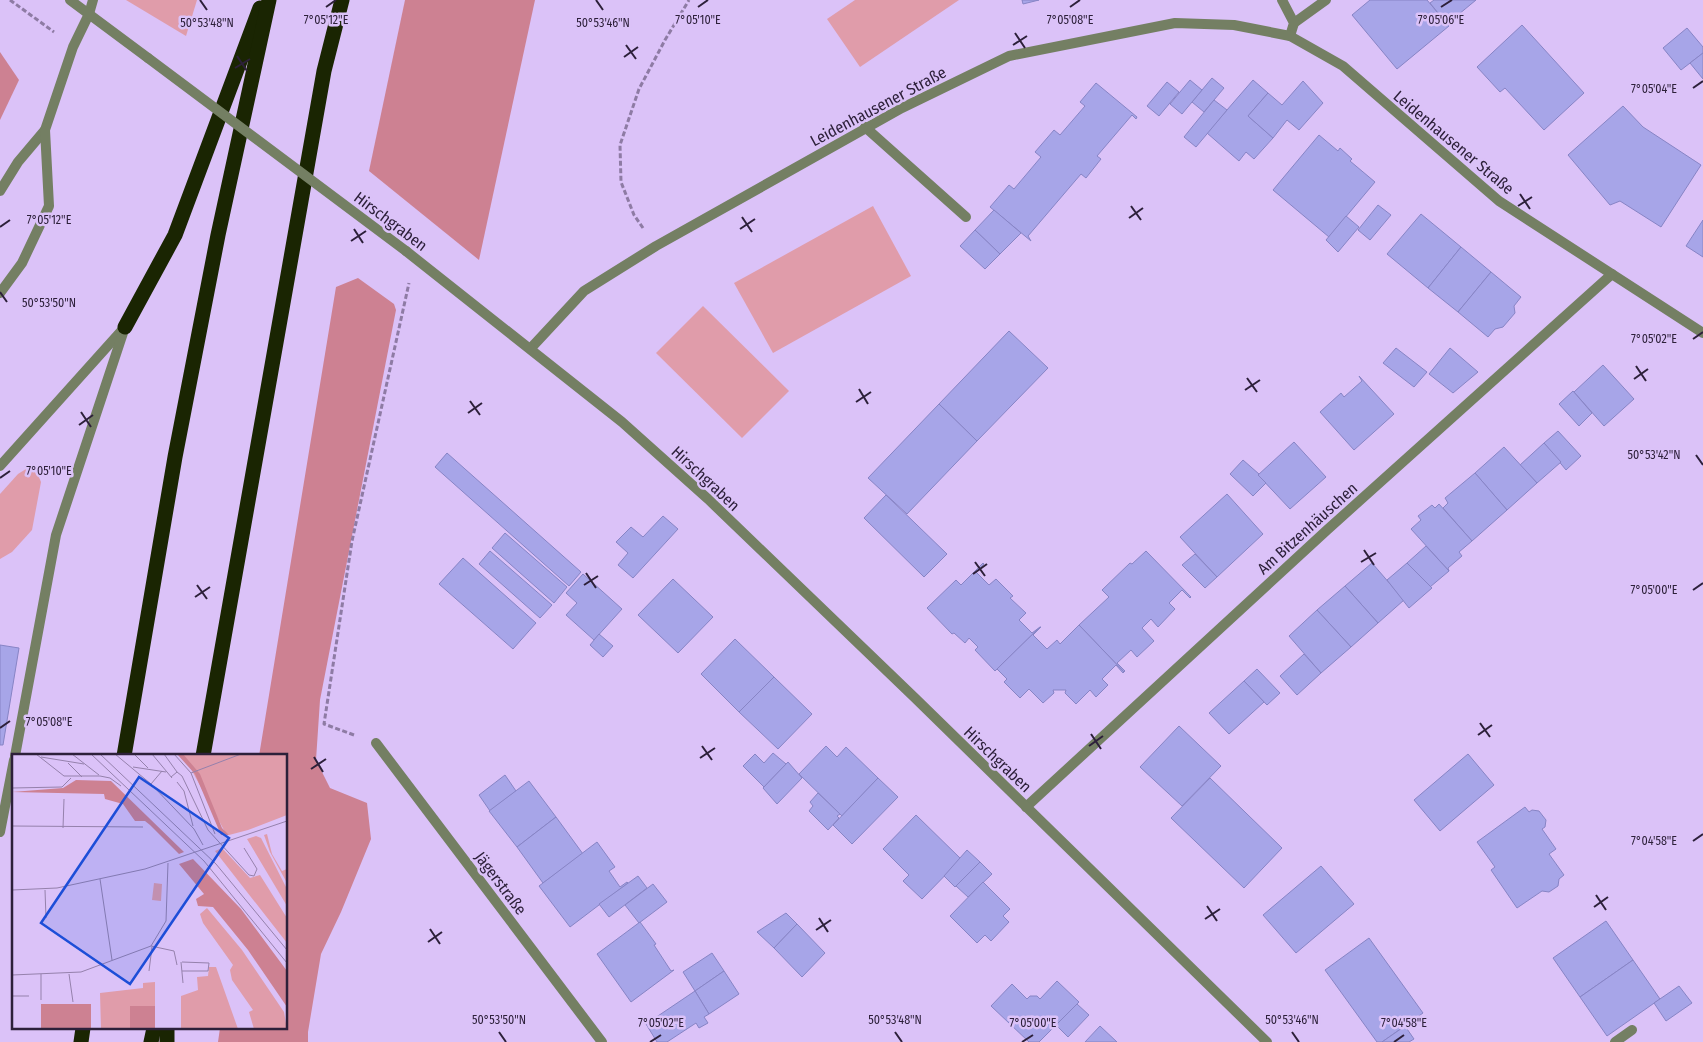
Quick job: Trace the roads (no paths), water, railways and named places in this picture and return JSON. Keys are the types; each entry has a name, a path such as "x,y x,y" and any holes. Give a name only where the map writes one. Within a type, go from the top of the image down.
{"highway":[{"path":"125,327 175,235 263,0"},
{"path":"124,754 174,458 218,235 270,0"},
{"path":"203,754 324,71 342,0"}],"street":[{"name":"Hirschgraben","path":"70,0 410,254 622,422 708,499 1267,1042"},
{"path":"0,191 18,162 44,130 73,47 89,14 93,0"},
{"path":"1282,0 1294,23"},
{"path":"1290,36 1294,23 1326,0"},
{"name":"Leidenhausener Straße","path":"530,348 584,291 656,246 865,127 902,108 1009,56 1175,23 1234,25 1290,36 1343,66 1499,201 1703,333"},
{"path":"865,127 966,217"},
{"path":"0,293 22,263 49,206 44,130"},
{"name":"Am Bitzenhäuschen","path":"1026,807 1327,530 1612,274"},
{"path":"0,466 125,327"},
{"path":"15,754 56,535 125,327"},
{"name":"Jägerstraße","path":"376,743 602,1042"},
{"path":"0,832 12,770"},
{"path":"1615,1042 1632,1030"}]}
